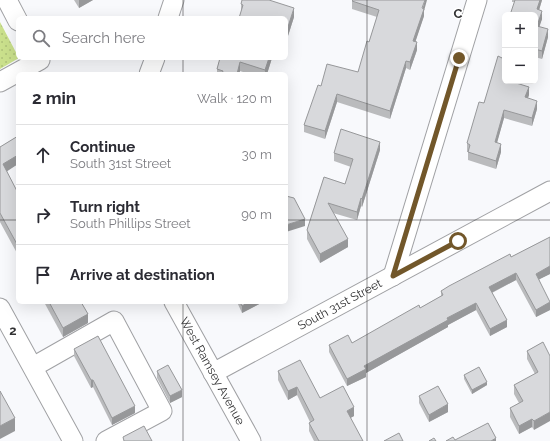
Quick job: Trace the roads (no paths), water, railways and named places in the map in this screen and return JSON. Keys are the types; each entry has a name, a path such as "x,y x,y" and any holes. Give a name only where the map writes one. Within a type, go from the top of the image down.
{"street":[{"path":"7,0 16,17"},
{"path":"169,16 174,0"},
{"path":"393,276 477,0"},
{"path":"150,72 154,60"},
{"path":"23,72 42,64"},
{"path":"0,82 16,75"},
{"name":"South 31st Street","path":"213,373 550,191"},
{"name":"West Ramsey Avenue","path":"175,304 251,441"},
{"path":"0,308 73,441"},
{"path":"33,367 114,321 162,411 106,441"}]}
